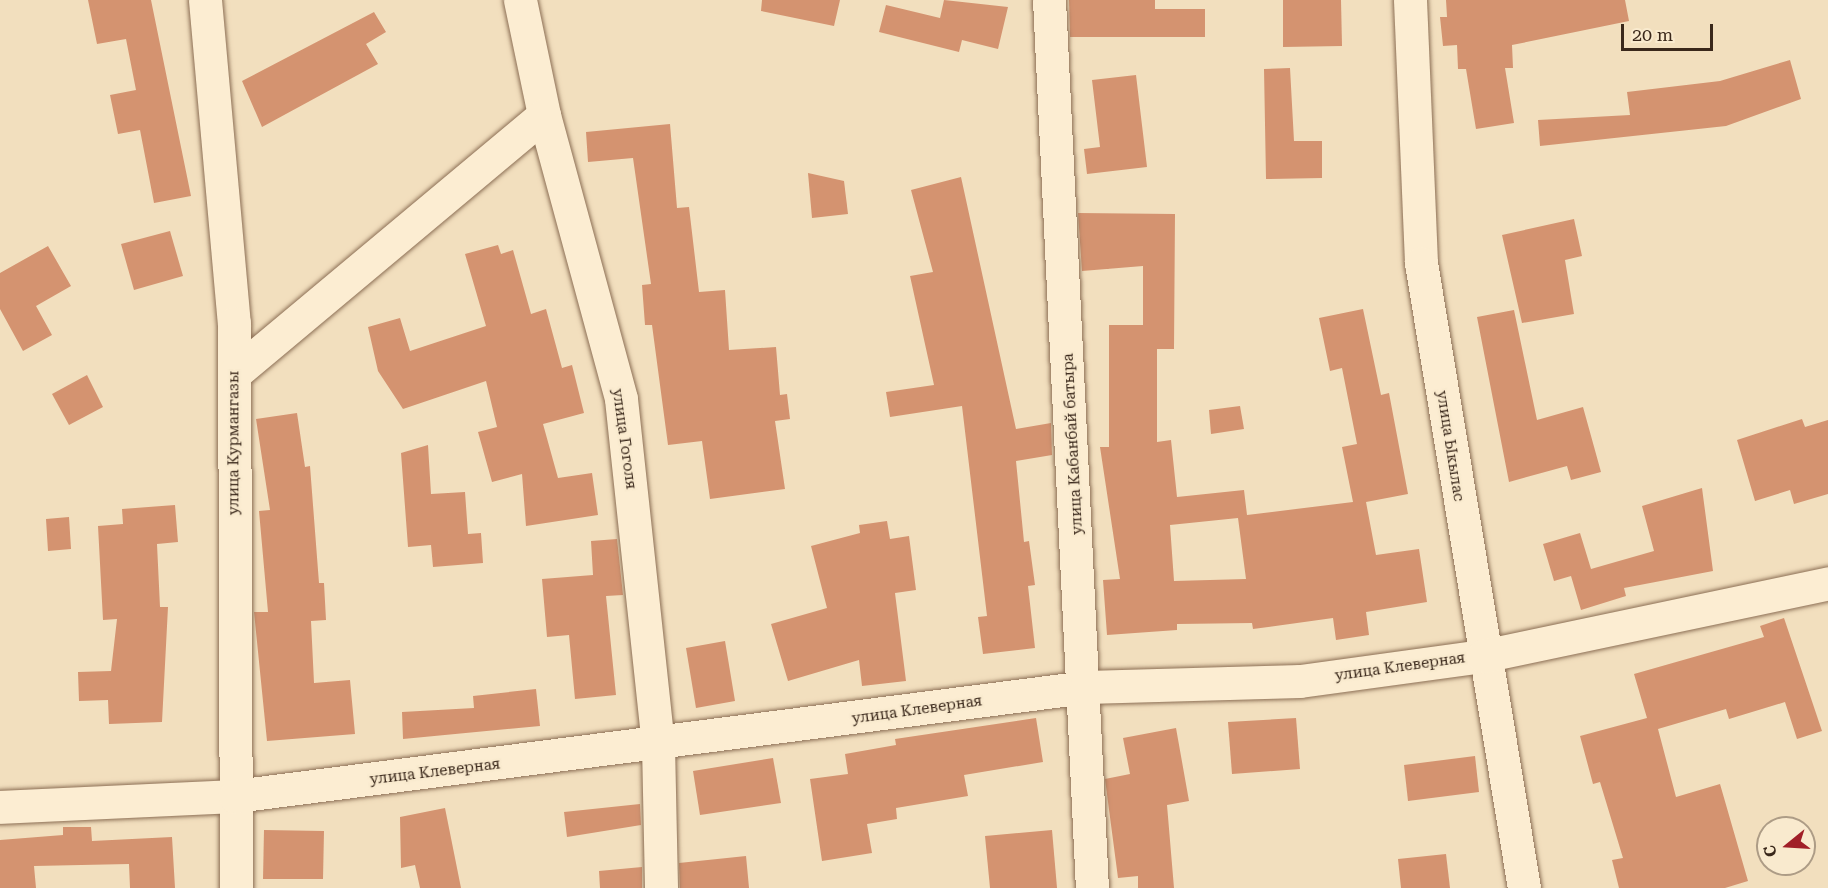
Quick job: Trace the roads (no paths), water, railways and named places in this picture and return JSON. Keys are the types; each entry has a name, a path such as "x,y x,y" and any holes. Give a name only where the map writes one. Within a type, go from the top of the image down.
{"street":[{"name":"улица Курмангазы","path":"205,0 234,374 236,888"},
{"name":"улица Гоголя","path":"519,0 544,115 621,399 658,744 661,888"},
{"name":"улица Кабанбай батыра","path":"1050,0 1086,687 1092,888"},
{"name":"улица Ыкылас","path":"1410,0 1421,263 1483,656 1524,888"},
{"path":"234,374 544,115"},
{"name":"улица Клеверная","path":"0,807 235,796 658,744 1086,687 1300,681 1483,656 1828,582"}]}
